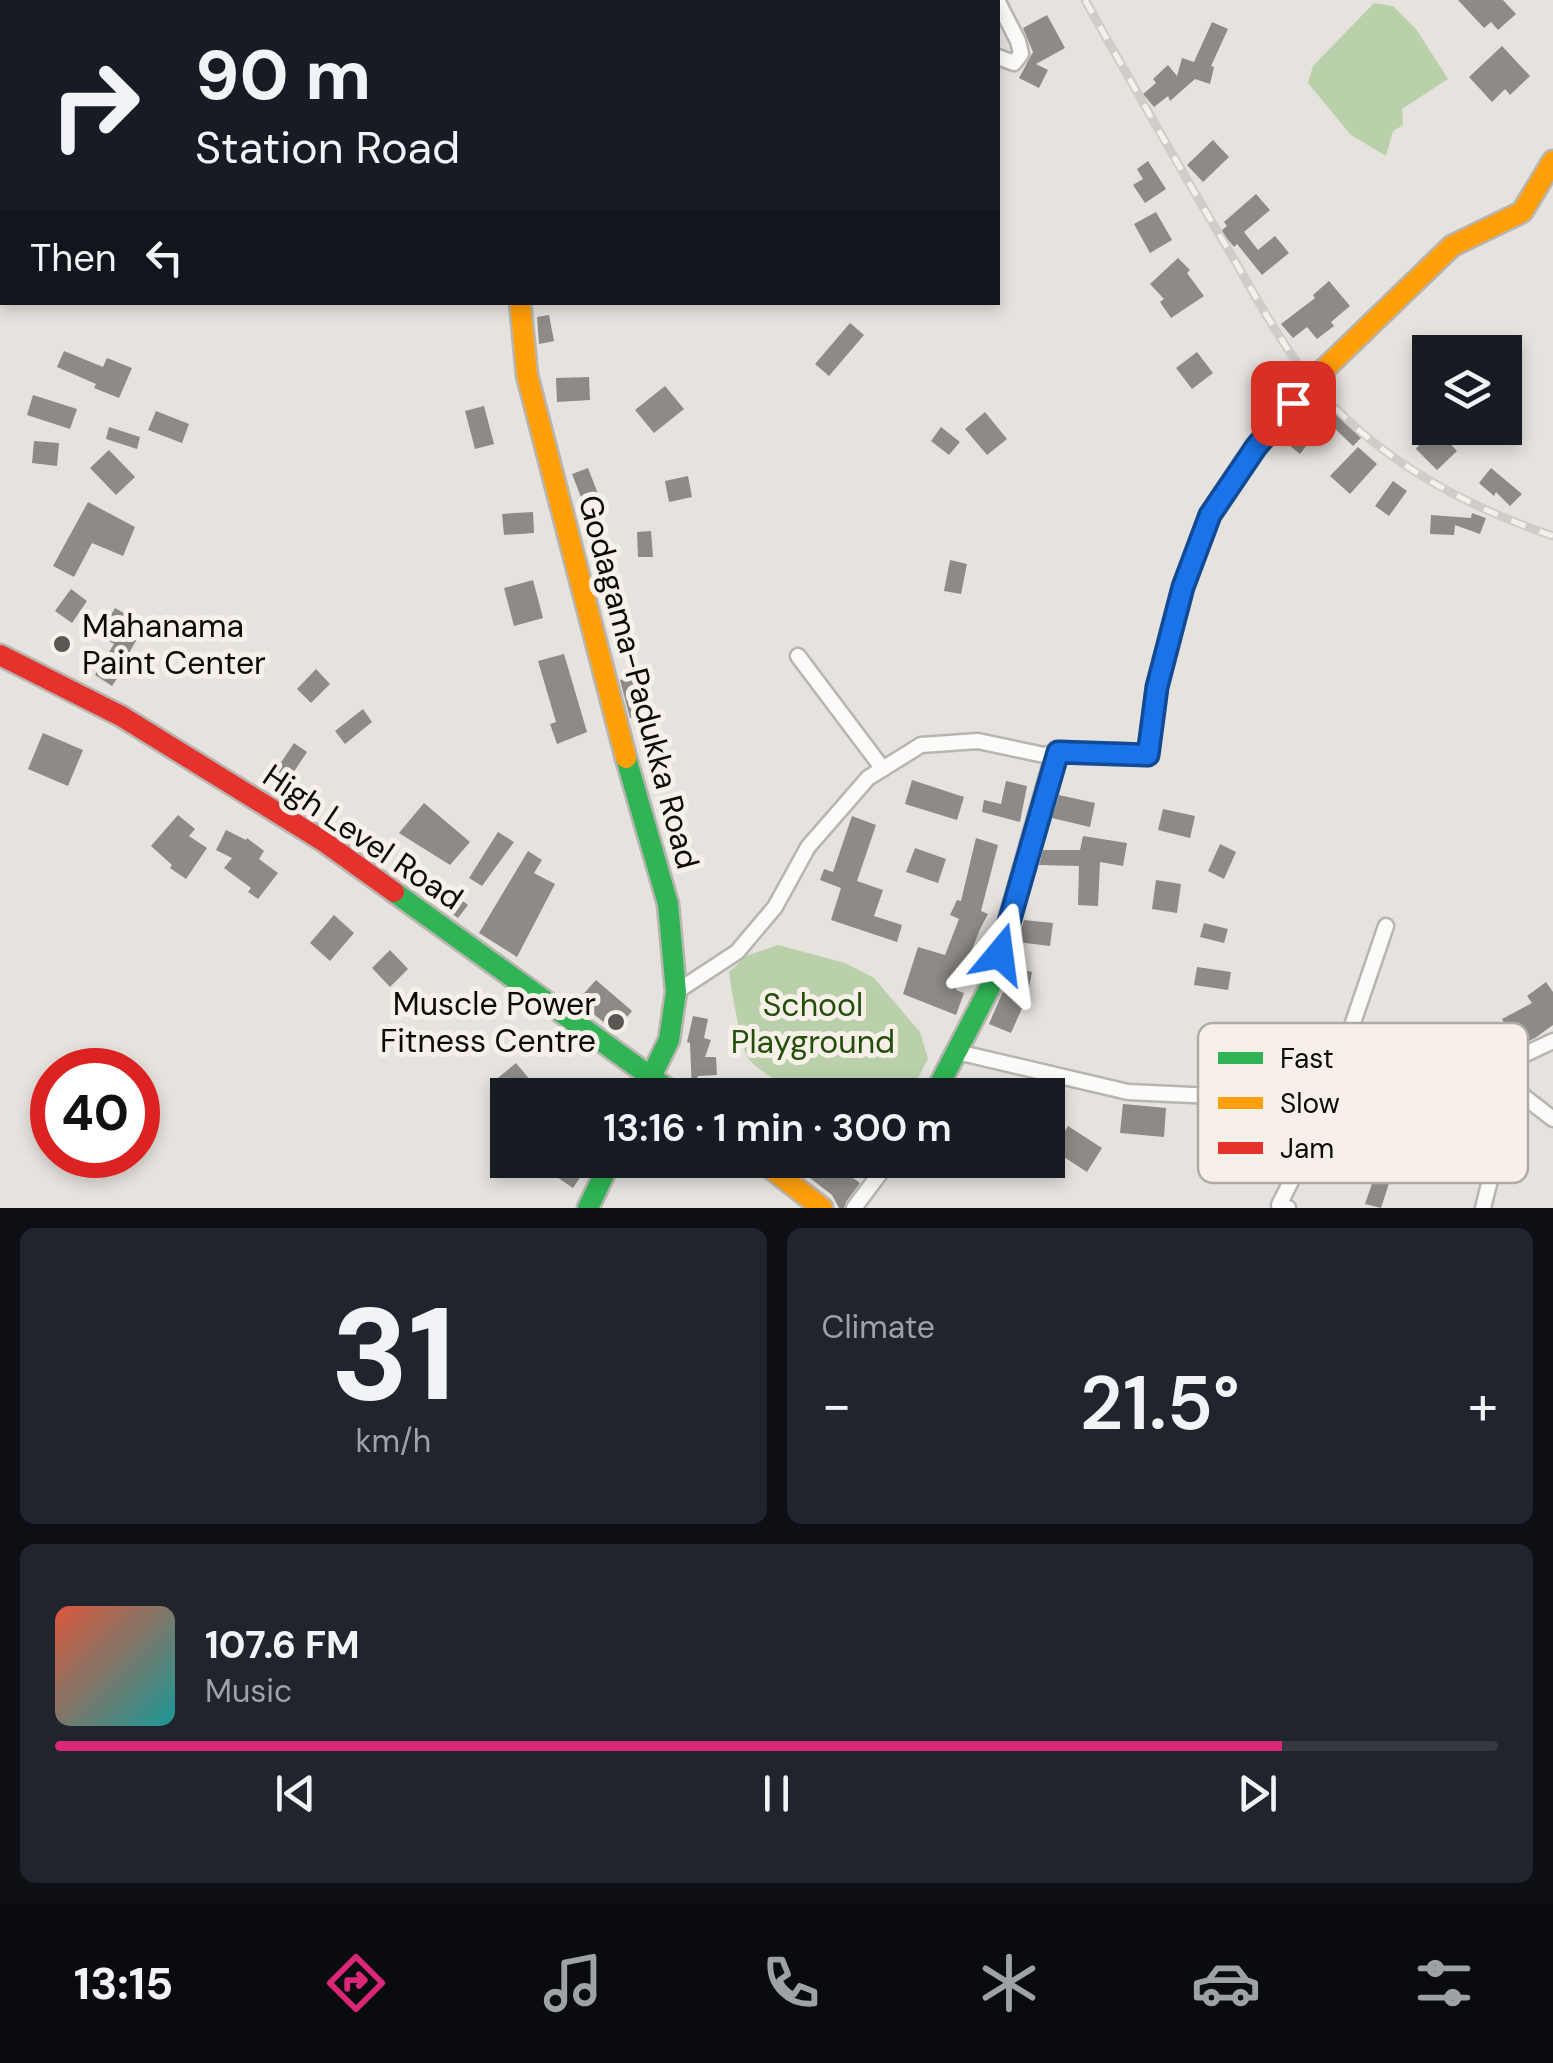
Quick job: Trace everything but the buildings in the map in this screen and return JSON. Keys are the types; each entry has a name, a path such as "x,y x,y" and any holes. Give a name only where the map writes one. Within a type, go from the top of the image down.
{"main road":[{"path":"943,1078 990,987 1058,752 1148,755 1157,687 1183,587 1210,515 1247,460 1312,382 1452,246 1522,212 1553,161"},
{"name":"Godagama-Padukka Road","path":"520,305 527,375 606,690 668,904 676,992 669,1040 651,1078"},
{"name":"High Level Road","path":"0,655 121,716 323,841 636,1078"},
{"path":"588,1208 602,1178"},
{"path":"783,1178 822,1208"}],"street":[{"path":"1000,7 1021,54 1014,63 1000,58"},
{"path":"798,656 882,769"},
{"path":"676,992 738,952 775,908 808,846 868,778 920,745 978,741 1044,756 1058,752"},
{"path":"1353,1023 1386,926"},
{"path":"1528,1053 1553,1041"},
{"path":"957,1052 1128,1092 1198,1095"},
{"path":"1528,1100 1553,1119"},
{"path":"854,1208 876,1178"},
{"path":"1288,1208 1280,1205 1291,1183"},
{"path":"1484,1208 1490,1183"}],"green space":[{"path":"1374,3 1393,6 1416,29 1448,79 1402,109 1403,125 1393,131 1386,156 1351,135 1308,83 1313,66"},
{"name":"School Playground","path":"778,945 845,963 874,978 920,1032 928,1059 918,1078 774,1078 763,1071 745,1052 729,972 746,956"}],"railway":[{"path":"1085,0 1264,312 1311,381 1362,433 1421,475 1486,509 1553,536"}],"traffic: fast":[{"path":"943,1078 990,987 1057,752 1148,755 1157,687 1183,587 1210,515 1256,447 1283,416"},
{"path":"626,758 668,904 676,992 669,1040 650,1078"},
{"path":"394,892 652,1078"},
{"path":"588,1208 602,1178"}],"traffic: slow":[{"path":"1283,416 1311,382 1452,246 1522,212 1553,161"},
{"path":"520,305 527,375 626,758"},
{"path":"783,1178 822,1208"}],"traffic: jam":[{"path":"0,655 121,716 323,841 394,892"}],"place":[{"name":"Mahanama Paint Center","path":"62,644"},
{"name":"Muscle Power Fitness Centre","path":"616,1022"}],"route":[{"path":"1000,954 1058,752 1148,755 1157,687 1183,587 1210,515 1256,447 1293,403"}]}
